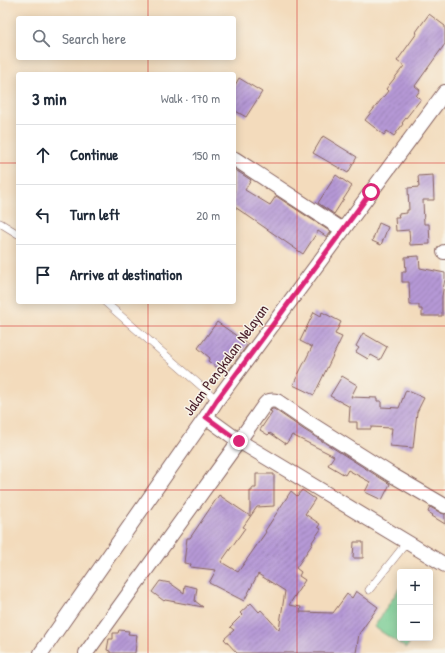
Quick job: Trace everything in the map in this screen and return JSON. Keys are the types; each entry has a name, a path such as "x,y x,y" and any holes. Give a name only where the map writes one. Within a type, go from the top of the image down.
{"street":[{"name":"Jalan Pengkalan Nelayan","path":"41,653 217,400 445,92"},
{"path":"236,160 343,230"},
{"path":"86,653 265,404 270,401 277,401 445,506"},
{"path":"206,417 239,441 445,565"}],"lane":[{"path":"0,223 16,233"},
{"path":"107,304 217,400"},
{"path":"369,590 407,542"}],"green space":[{"path":"397,592 397,641 411,641 406,648 374,627"}],"building":[{"path":"429,14 445,26 445,44 415,86 420,90 416,96 421,99 402,123 403,124 394,136 387,131 384,135 365,120 388,91 386,89 404,66 397,61"},
{"path":"239,78 262,92 246,117 236,111 236,83"},
{"path":"323,136 357,157 348,173 313,153"},
{"path":"236,170 251,180 245,190 270,205 276,196 331,232 327,237 318,231 303,254 236,208"},
{"path":"336,175 352,186 334,214 318,203"},
{"path":"433,175 434,200 423,200 424,224 429,224 430,244 410,245 409,230 396,231 395,217 399,217 398,214 407,213 407,210 409,210 408,188 419,187 418,176"},
{"path":"379,223 388,227 381,245 372,241"},
{"path":"419,256 420,268 445,273 442,296 442,316 422,316 422,309 419,309 419,305 410,305 409,282 402,282 402,272 406,272 405,257"},
{"path":"314,312 321,316 322,312 341,322 335,334 342,337 314,395 293,385 312,347 300,341"},
{"path":"217,322 248,344 226,374 208,361 210,358 198,348"},
{"path":"363,333 387,347 380,360 371,355 368,359 356,352 359,348 356,346"},
{"path":"342,376 357,385 351,397 377,398 377,401 381,401 381,407 399,408 406,390 424,398 417,412 413,448 390,446 392,428 371,427 371,429 357,429 357,422 349,422 350,407 330,396"},
{"path":"272,409 390,484 382,500 365,492 370,482 348,470 345,475 328,465 334,456 292,435 286,444 270,433 268,435 260,430 272,412 270,411"},
{"path":"256,474 274,474 274,506 257,507 243,527 245,528 221,562 238,572 266,532 265,531 291,491 297,496 302,490 315,499 305,514 320,524 318,527 321,529 296,568 301,572 299,576 305,580 289,605 301,607 300,612 333,613 347,594 352,598 356,591 378,607 359,634 356,653 237,653 224,639 234,630 230,627 242,615 240,613 251,603 259,612 261,610 279,630 285,591 258,574 244,601 209,583 216,570 190,567 191,564 184,563 187,538 190,538 219,495 250,516 250,491 252,491 252,488 256,488"},
{"path":"430,507 445,514 445,524 428,512"},
{"path":"354,542 363,542 363,558 353,558"},
{"path":"160,581 170,583 184,593 185,585 197,588 195,601 203,607 164,601 152,592"},
{"path":"119,630 129,631 128,634 137,635 135,653 110,653 110,651 107,650 109,639 113,639 113,633 118,633"}],"route":[{"path":"239,441 206,417 371,192"}]}
